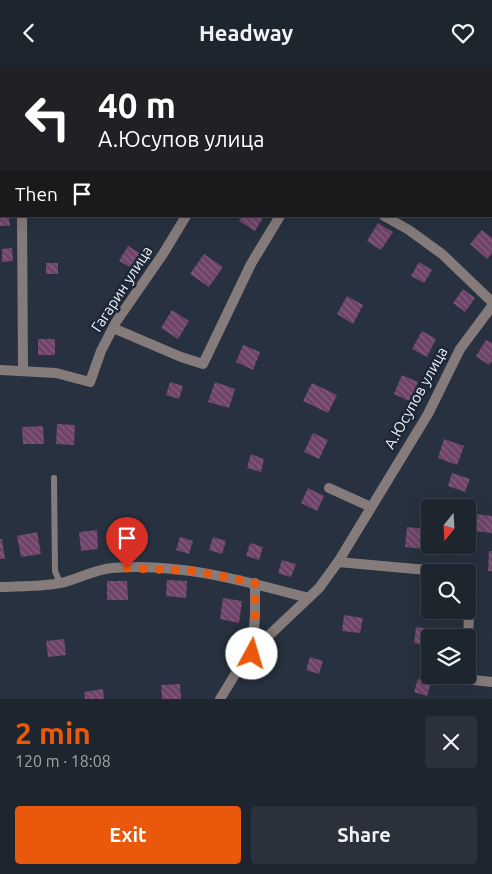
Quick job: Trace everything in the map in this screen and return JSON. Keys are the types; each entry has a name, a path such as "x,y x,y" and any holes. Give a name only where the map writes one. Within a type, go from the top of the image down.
{"street":[{"path":"0,370 23,370 22,217"},
{"name":"Гагарин улица","path":"23,370 56,373 90,382 113,329 185,217"},
{"path":"113,329 203,364 251,265 279,217"},
{"path":"386,217 410,230 442,254 492,302"},
{"name":"А.Юсупов улица","path":"220,699 239,668 319,588 338,562 428,414 460,349 492,306"},
{"path":"329,488 371,507"},
{"path":"338,562 421,569"},
{"path":"0,587 60,583 111,568 144,567 196,571 255,583 308,599"},
{"path":"252,654 255,583"},
{"path":"476,681 492,682"}],"lane":[{"path":"54,478 55,571 60,583"}],"building":[{"path":"0,217 9,217 10,226 0,226"},
{"path":"241,217 263,217 255,231 239,221"},
{"path":"378,223 393,232 381,250 367,241"},
{"path":"482,230 492,238 492,253 487,259 470,244"},
{"path":"128,246 141,254 132,268 119,261"},
{"path":"12,248 13,261 2,262 2,249"},
{"path":"204,254 223,267 209,287 190,274"},
{"path":"419,262 432,270 424,283 411,276"},
{"path":"46,263 58,263 58,274 46,274"},
{"path":"463,289 475,298 465,312 453,303"},
{"path":"347,296 363,305 353,324 337,314"},
{"path":"172,310 189,321 178,339 161,328"},
{"path":"422,331 436,339 427,357 412,349"},
{"path":"38,339 55,339 55,355 38,355"},
{"path":"486,340 492,343 492,361 489,365 476,356"},
{"path":"243,345 260,352 253,370 236,362"},
{"path":"402,375 418,382 409,401 394,394"},
{"path":"170,382 183,386 179,399 166,395"},
{"path":"215,382 235,389 229,408 208,402"},
{"path":"312,383 337,395 328,413 303,401"},
{"path":"57,424 75,425 74,445 56,444"},
{"path":"43,426 44,444 23,444 22,427"},
{"path":"313,433 328,440 319,459 304,452"},
{"path":"444,439 464,446 457,465 438,458"},
{"path":"251,454 264,459 261,472 247,468"},
{"path":"452,473 470,479 465,492 448,486"},
{"path":"308,488 324,496 317,511 301,503"},
{"path":"476,514 492,516 492,533 476,531"},
{"path":"407,527 421,529 421,549 405,547"},
{"path":"97,530 98,549 81,551 79,532"},
{"path":"37,532 41,554 21,557 17,536"},
{"path":"180,537 193,541 189,554 176,550"},
{"path":"213,537 226,541 222,554 209,550"},
{"path":"0,539 2,539 5,559 0,559"},
{"path":"250,543 263,547 259,560 246,556"},
{"path":"489,551 492,551 492,571 488,571"},
{"path":"282,560 296,564 291,577 278,573"},
{"path":"167,580 187,581 186,598 166,596"},
{"path":"107,581 127,581 128,600 107,600"},
{"path":"223,598 242,601 239,623 220,619"},
{"path":"344,615 363,618 360,633 342,631"},
{"path":"416,627 430,629 421,629 421,644 414,643"},
{"path":"64,639 66,655 48,657 46,641"},
{"path":"310,657 323,661 319,674 306,670"},
{"path":"418,679 421,680 421,684 431,684 427,696 414,692"},
{"path":"180,684 181,699 162,699 161,685"},
{"path":"103,689 104,699 85,699 84,692"}],"route":[{"path":"127,568 144,567 196,571 255,583 252,654"}]}
